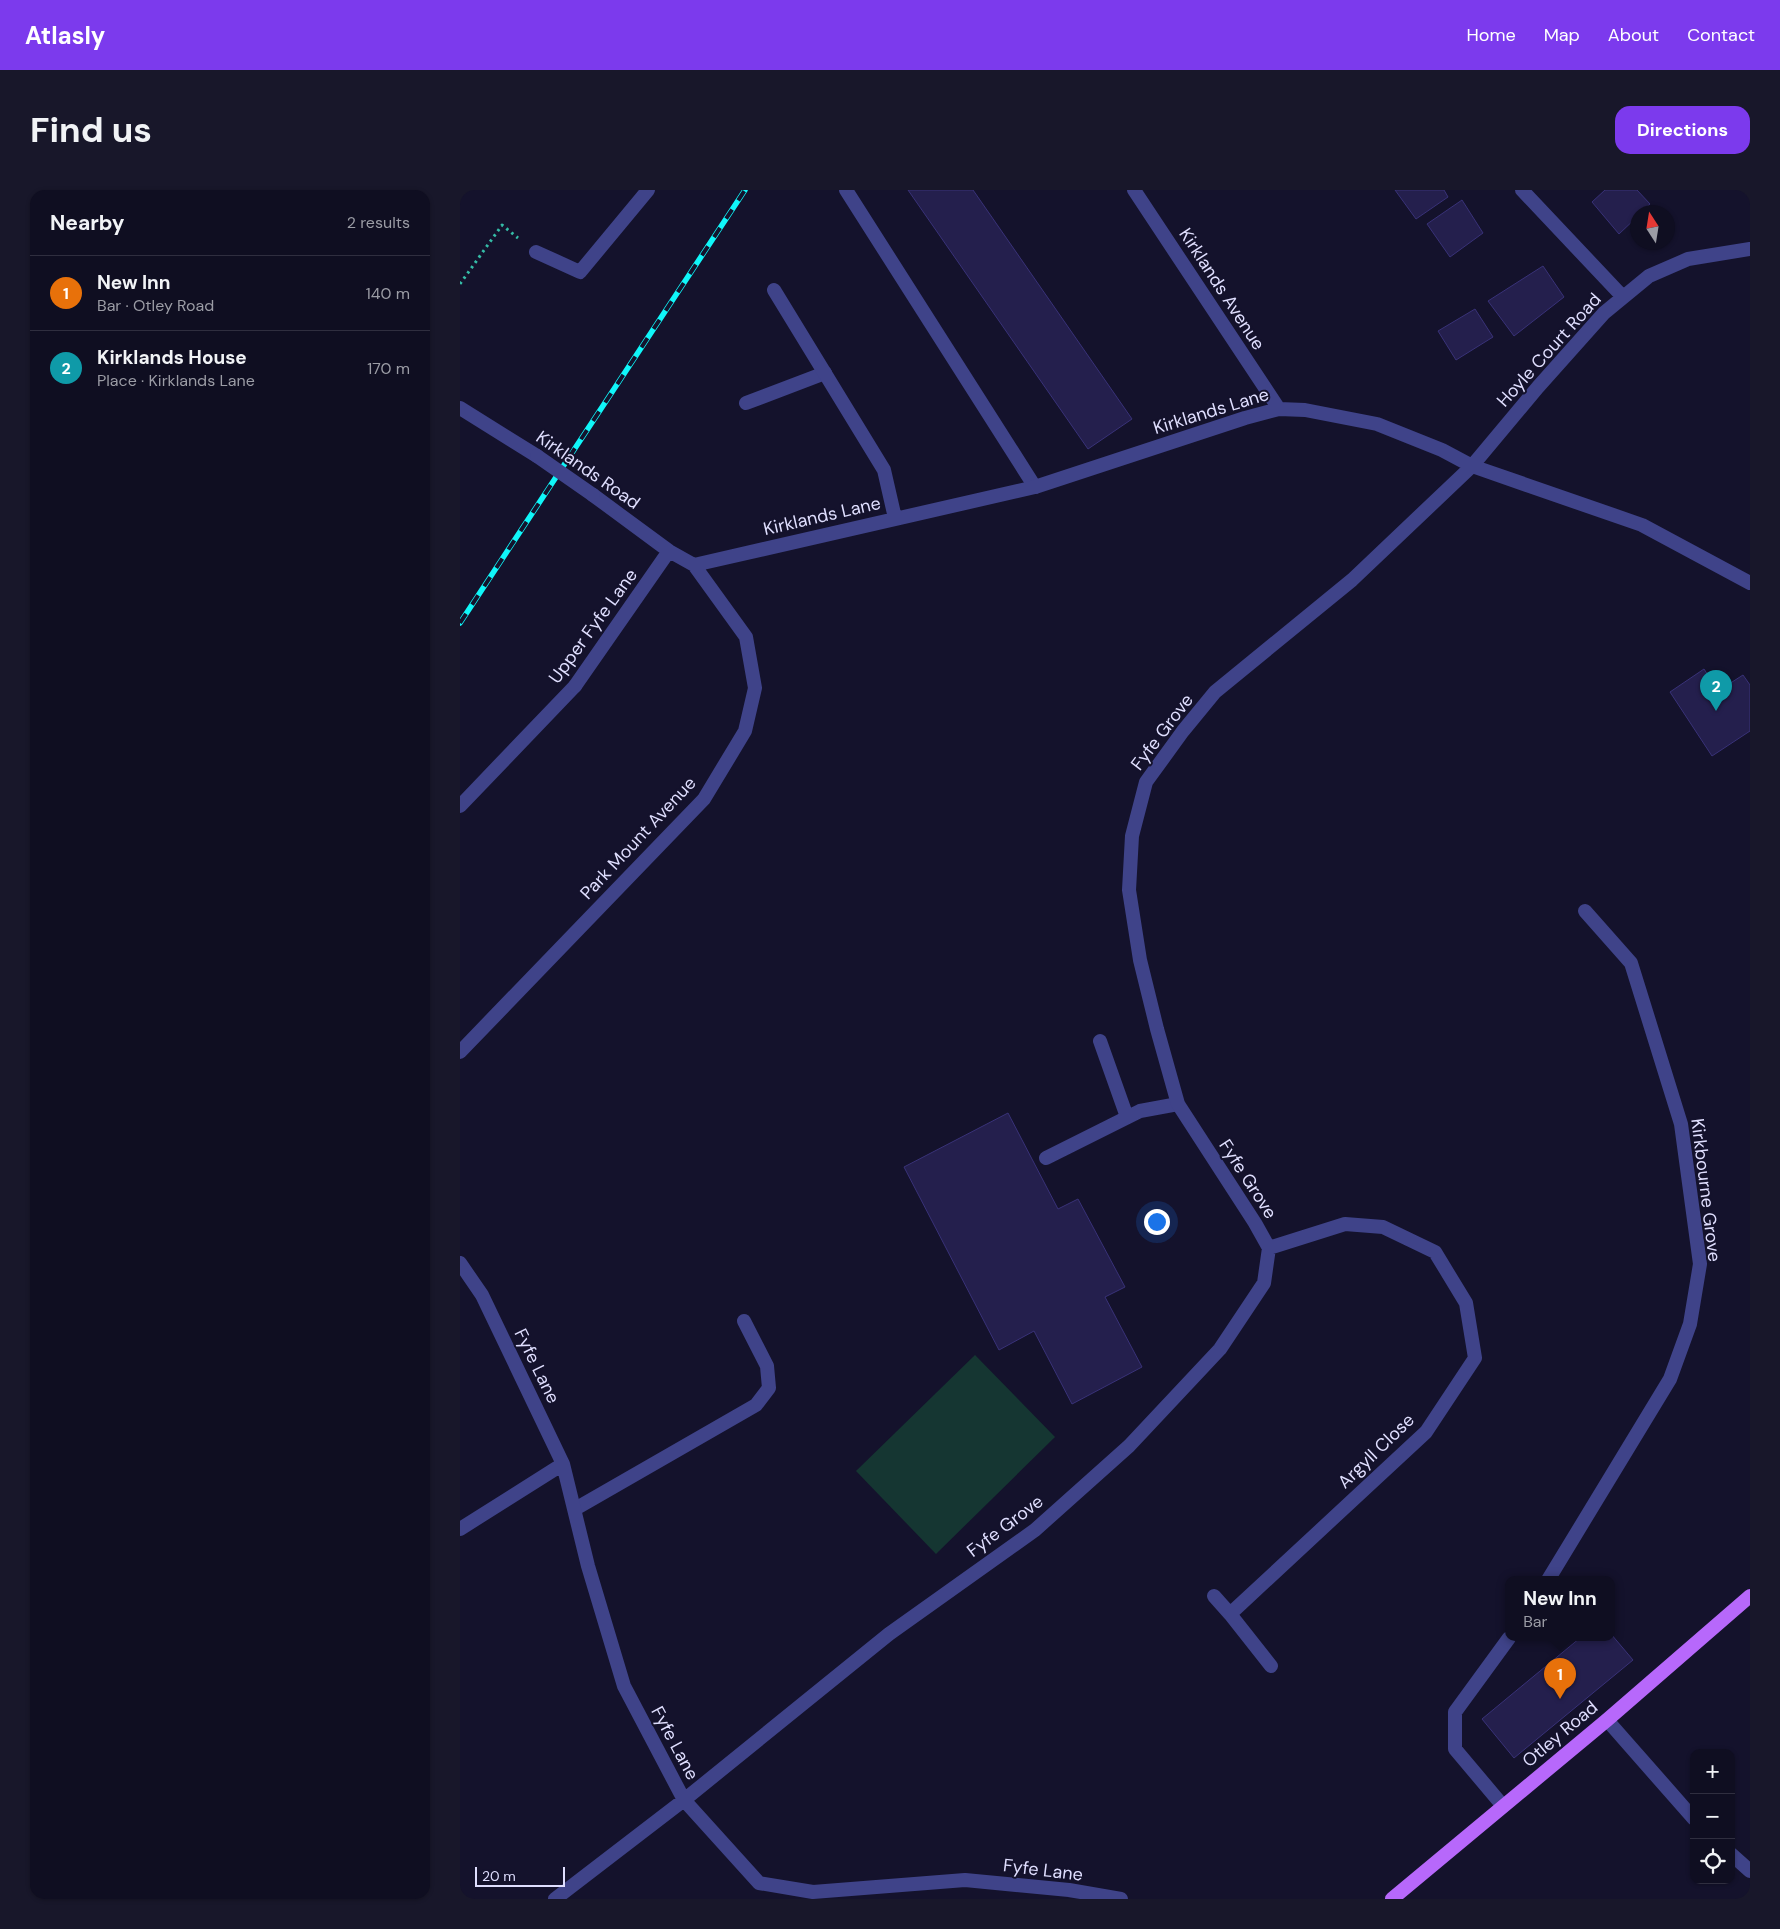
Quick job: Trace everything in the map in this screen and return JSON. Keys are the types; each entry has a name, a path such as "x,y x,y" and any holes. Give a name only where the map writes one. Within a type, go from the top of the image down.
{"main road":[{"name":"Otley Road","path":"1392,1899 1749,1601"}],"street":[{"path":"536,252 580,272 648,190"},
{"path":"846,190 1035,487"},
{"name":"Kirklands Avenue","path":"1134,190 1279,409"},
{"path":"1522,190 1623,297"},
{"name":"Hoyle Court Road","path":"1472,466 1597,320 1649,276 1688,259 1750,249"},
{"path":"774,290 884,470 895,518"},
{"path":"746,403 825,373"},
{"name":"Kirklands Road","path":"460,408 537,456 669,551 694,565"},
{"name":"Kirklands Lane","path":"694,565 1035,487 1245,418 1279,409 1305,410 1377,424 1442,450 1472,466 1642,525 1750,583"},
{"name":"Fyfe Grove","path":"555,1899 684,1800 889,1634 1035,1530 1129,1446 1220,1349 1264,1283 1269,1248 1255,1223 1178,1104 1140,960 1129,890 1132,836 1146,782 1183,731 1215,692 1352,580 1472,466"},
{"name":"Upper Fyfe Lane","path":"460,806 575,686 669,551"},
{"name":"Park Mount Avenue","path":"460,1052 704,799 745,731 755,688 746,637 694,565"},
{"name":"Kirkbourne Grove","path":"1550,1576 1670,1379 1690,1324 1700,1264 1681,1124 1631,963 1586,911"},
{"path":"1100,1042 1127,1118"},
{"path":"1046,1158 1140,1111 1178,1104"},
{"name":"Argyll Close","path":"1230,1614 1426,1432 1475,1358 1466,1302 1435,1252 1383,1227 1345,1224 1269,1248"},
{"name":"Fyfe Lane","path":"460,1263 482,1295 563,1464 588,1566 624,1686 684,1800 758,1883 813,1892 965,1880 1069,1890 1122,1899"},
{"path":"574,1509 756,1405 769,1388 767,1366 744,1321"},
{"path":"460,1529 563,1464"},
{"path":"1214,1596 1271,1666"},
{"path":"1503,1806 1455,1749 1455,1712 1507,1641"},
{"path":"1607,1720 1690,1814"},
{"path":"1735,1858 1750,1872"}],"path":[{"path":"460,284 502,225 536,252"}],"green space":[{"path":"975,1355 1055,1437 936,1554 856,1471"}],"building":[{"path":"908,190 973,190 1132,419 1088,449"},
{"path":"1395,190 1444,190 1448,197 1416,219"},
{"path":"1605,190 1637,190 1650,204 1630,205 1630,224 1619,234 1592,202"},
{"path":"1462,200 1483,233 1450,257 1427,224"},
{"path":"1543,266 1564,297 1514,336 1488,301"},
{"path":"1475,309 1493,337 1456,360 1438,331"},
{"path":"1704,669 1718,691 1743,675 1750,685 1750,731 1712,756 1670,692"},
{"path":"1008,1113 1058,1209 1078,1199 1125,1287 1105,1297 1142,1367 1072,1404 1034,1331 999,1350 904,1167"},
{"path":"1615,1639 1633,1660 1514,1758 1482,1719 1576,1641 1615,1641"}],"railway":[{"path":"460,623 745,190"}],"place":[{"name":"Kirklands House","path":"1716,711"},
{"name":"New Inn","path":"1560,1699"}]}
